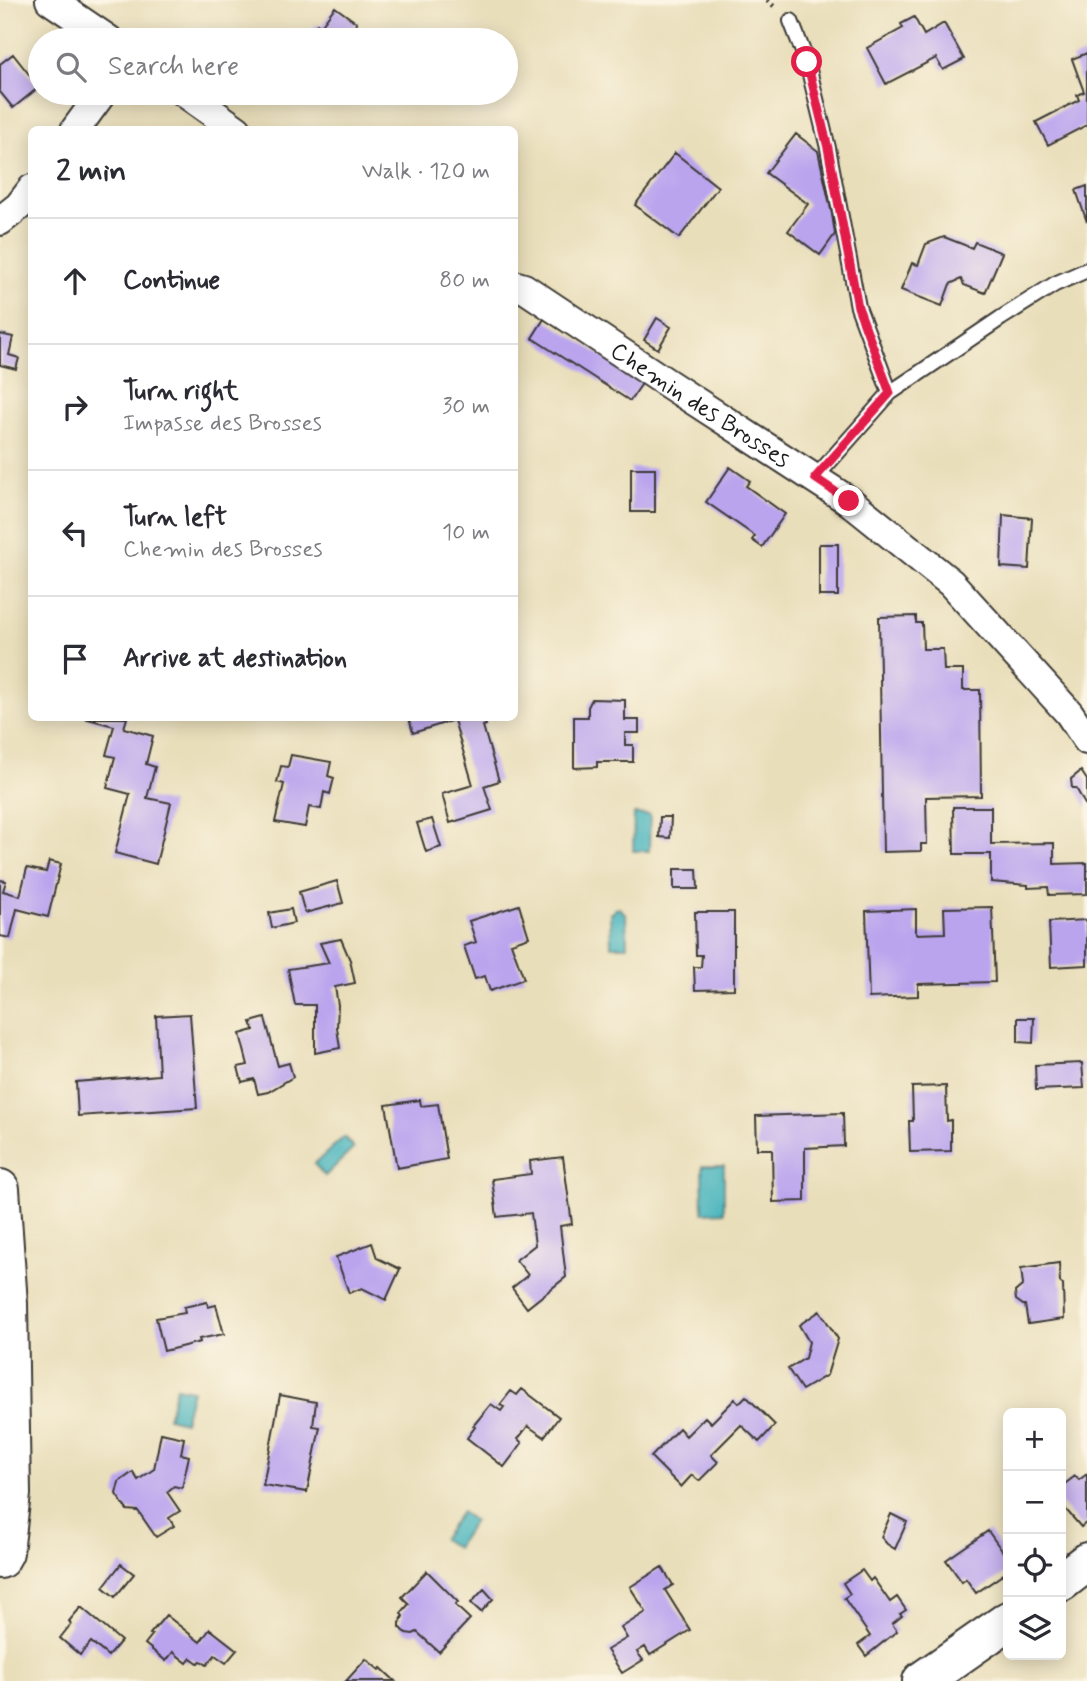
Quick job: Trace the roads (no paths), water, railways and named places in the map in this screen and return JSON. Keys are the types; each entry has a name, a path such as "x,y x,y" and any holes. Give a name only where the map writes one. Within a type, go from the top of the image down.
{"street":[{"path":"50,0 91,28"},
{"path":"78,126 93,105"},
{"path":"202,105 231,126"},
{"path":"0,221 19,206 28,194"},
{"name":"Chemin des Brosses","path":"518,286 846,498 951,583 1069,713 1087,740"},
{"path":"0,1189 8,1304 11,1494 4,1552 0,1559"},
{"path":"1066,1578 1087,1562"},
{"path":"922,1681 1003,1624"}],"lane":[{"path":"792,21 807,62 828,148 858,307 890,393"},
{"path":"815,478 890,393 1055,284 1087,270"}],"water":[{"path":"634,814 650,815 649,851 633,851"},
{"path":"619,908 626,913 627,946 611,946 610,913"},
{"path":"344,1137 354,1148 325,1176 314,1164"},
{"path":"702,1166 724,1166 724,1212 703,1213"},
{"path":"176,1387 192,1390 184,1422 168,1418"},
{"path":"461,1512 474,1521 456,1548 442,1539"}]}
